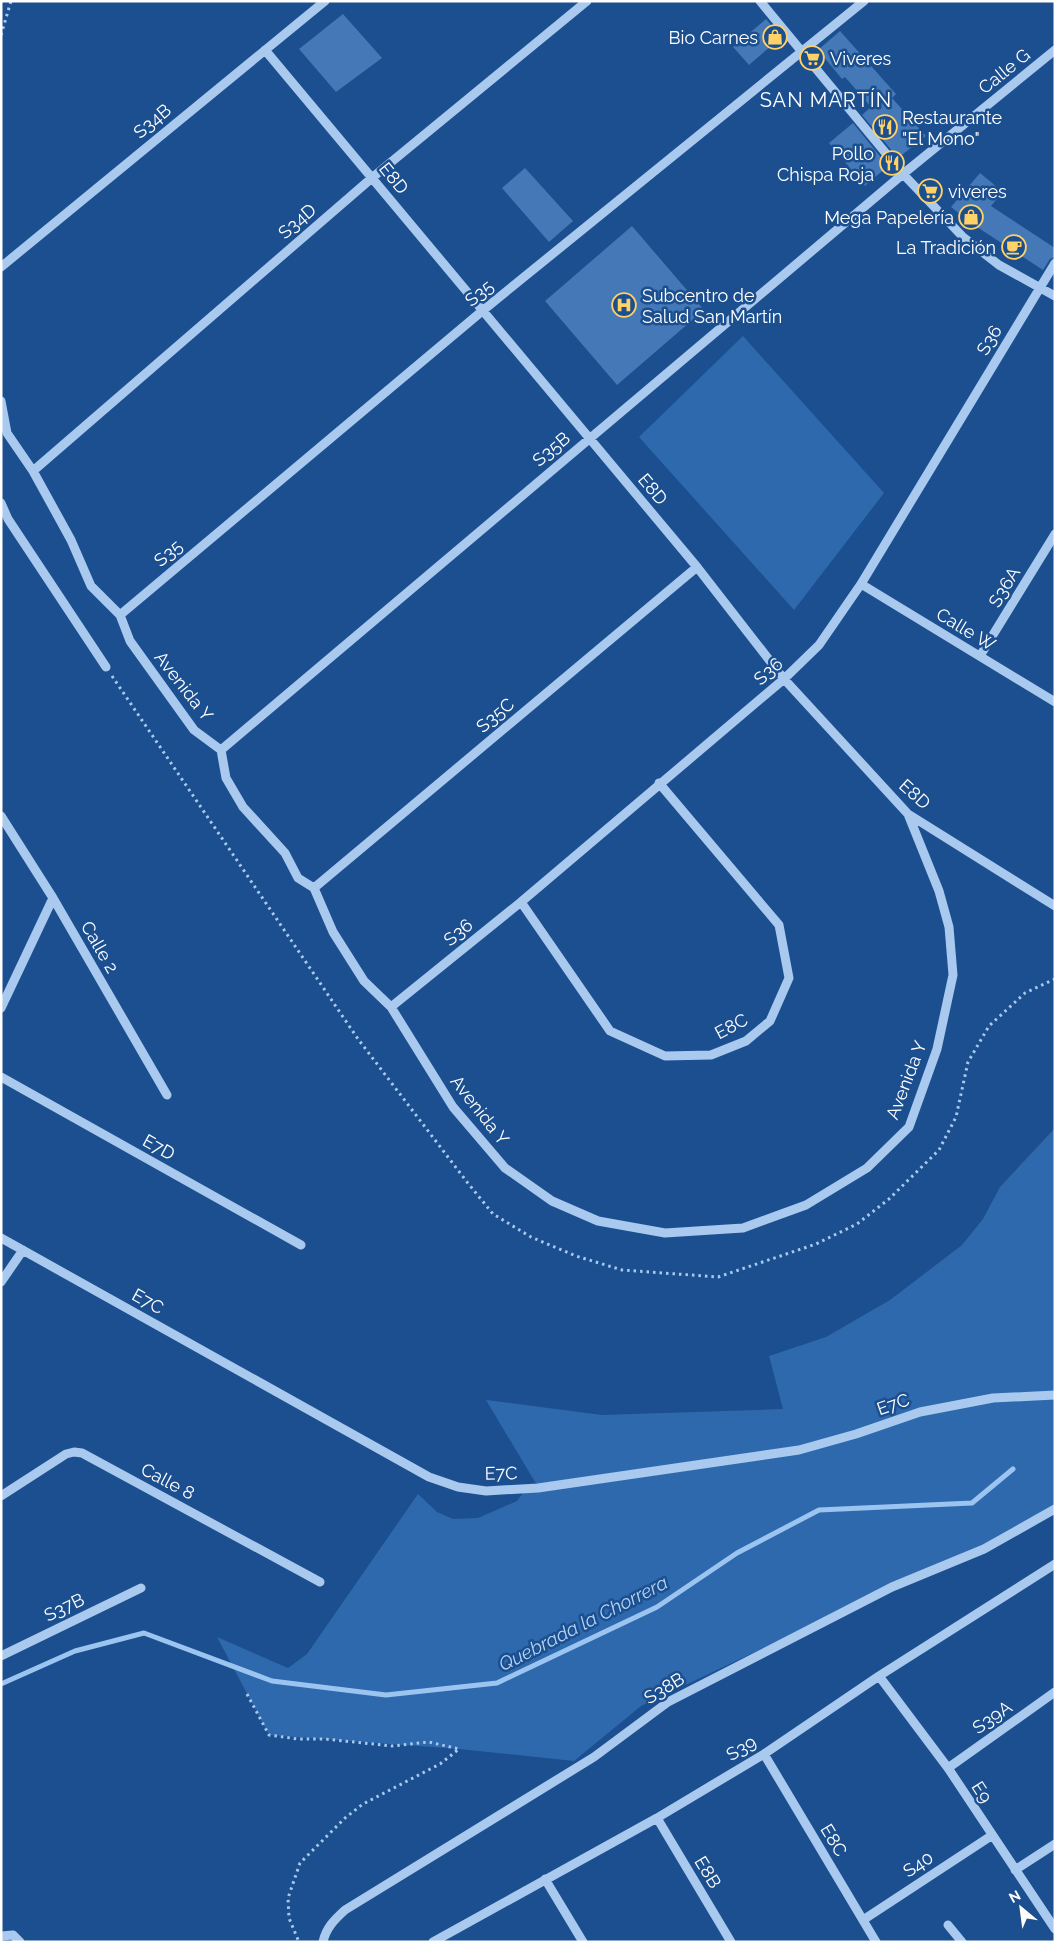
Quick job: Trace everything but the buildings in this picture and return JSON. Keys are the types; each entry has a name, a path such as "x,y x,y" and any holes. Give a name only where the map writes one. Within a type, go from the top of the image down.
{"street":[{"name":"S34B","path":"1,267 324,1"},
{"name":"S34D","path":"32,470 373,178 587,1"},
{"path":"760,1 903,174 963,237 999,264 1055,296"},
{"name":"S35","path":"120,615 481,312 801,50 864,1"},
{"name":"E8D","path":"264,50 373,178 481,312 697,567 784,679 908,814 1055,906"},
{"name":"Calle G","path":"903,174 1055,50"},
{"name":"S35B","path":"221,750 588,438 903,174"},
{"name":"S36","path":"391,1007 521,902 659,783 784,679 819,645 861,584 1055,262"},
{"name":"Avenida Y","path":"1,401 7,433 32,470 71,540 91,586 120,615 130,641 194,730 221,750 226,778 244,807 284,853 298,878 314,888 334,932 364,982 391,1007 453,1108 505,1168 552,1200 598,1221 665,1233 743,1228 806,1205 867,1168 909,1126 937,1049 953,974 949,927 938,891 908,814"},
{"path":"1,503 8,520 106,667"},
{"name":"S36A","path":"980,656 1055,534"},
{"name":"S35C","path":"314,888 697,567"},
{"name":"Calle W","path":"861,584 1055,702"},
{"name":"E8C","path":"521,902 610,1032 665,1056 710,1055 746,1041 770,1021 789,978 779,925 659,783"},
{"name":"Calle 2","path":"1,816 53,898 167,1096"},
{"path":"1,1008 53,898"},
{"name":"E7D","path":"1,1077 301,1245"},
{"name":"E7C","path":"1,1238 429,1477 458,1487 486,1491 538,1488 799,1450 856,1434 920,1412 993,1398 1055,1395"},
{"path":"1,1282 23,1250"},
{"name":"Calle 8","path":"1,1496 66,1454 82,1453 320,1582"},
{"name":"S38B","path":"323,1942 325,1933 333,1921 345,1910 594,1757 668,1702 892,1587 984,1549 1055,1509"},
{"name":"S39","path":"439,1940 657,1818 764,1754 879,1676 1055,1564"},
{"name":"S37B","path":"1,1656 141,1588"},
{"name":"E9","path":"879,1676 948,1768 991,1836 1055,1929"},
{"name":"S39A","path":"948,1768 1055,1692"},
{"name":"E8C","path":"764,1754 876,1942"},
{"name":"E8B","path":"657,1818 731,1942"},
{"name":"S40","path":"863,1920 991,1836"},
{"path":"1015,1870 1055,1844"},
{"path":"545,1879 584,1942"},
{"path":"948,1925 962,1942"},
{"path":"4,1936 13,1935 20,1942"}],"path":[{"path":"1,35 10,1"},
{"path":"106,667 358,1038 467,1182 494,1214 531,1237 576,1256 622,1270 718,1277 816,1244 857,1224 889,1198 939,1150 956,1117 968,1062 989,1026 1025,993 1055,979"},
{"path":"247,1694 269,1735 392,1746 428,1742 459,1749 440,1764 363,1804 345,1818 300,1863 288,1898 288,1918 299,1942"}],"shaded area":[{"path":"743,336 884,493 794,610 639,437"},
{"path":"1055,1128 1055,1509 984,1549 892,1587 641,1706 574,1761 459,1749 269,1735 217,1637 288,1668 307,1654 418,1494 437,1512 453,1519 478,1518 517,1501 526,1489 538,1487 486,1400 602,1415 783,1409 769,1356 826,1337 890,1300 962,1245 983,1219 1000,1187"}],"waterway":[{"name":"Quebrada la Chorrera","path":"1,1684 75,1651 144,1633 272,1681 386,1695 497,1683 657,1607 737,1553 819,1510 972,1503 1013,1469"}],"place":[{"name":"Bio Carnes","path":"775,37"},
{"name":"Viveres","path":"812,58"},
{"name":"Restaurante \"El Mono\"","path":"885,127"},
{"name":"Pollo Chispa Roja","path":"892,163"},
{"name":"viveres","path":"930,191"},
{"name":"Mega Papelería","path":"971,217"},
{"name":"La Tradición","path":"1014,247"},
{"name":"Subcentro de Salud San Martín","path":"624,305"}],"district":[{"name":"SAN MARTÍN","path":"826,100"}]}
